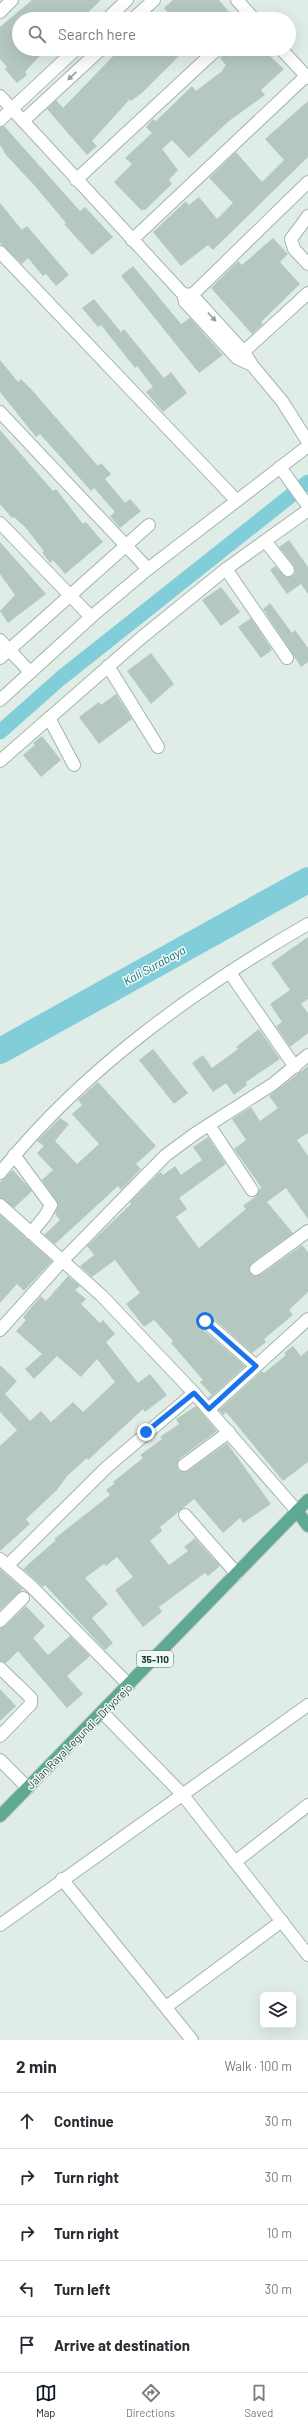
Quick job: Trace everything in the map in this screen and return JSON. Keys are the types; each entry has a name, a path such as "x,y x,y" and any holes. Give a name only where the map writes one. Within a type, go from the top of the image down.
{"main road":[{"name":"Jalan Raya Legundi - Driyorejo","path":"0,1816 103,1713 308,1500"},
{"path":"297,1511 308,1526"}],"street":[{"path":"0,12 12,0"},
{"path":"114,12 127,0"},
{"path":"141,12 154,0"},
{"path":"236,0 246,12"},
{"path":"0,120 69,56"},
{"path":"23,121 93,56"},
{"path":"76,180 209,56"},
{"path":"132,240 307,77 288,56"},
{"path":"0,96 132,240 252,365 282,401 308,442"},
{"path":"186,297 308,182"},
{"path":"308,216 292,239 294,249 308,264"},
{"path":"0,252 236,500"},
{"path":"241,355 308,293"},
{"path":"0,412 148,569"},
{"path":"0,700 91,617 148,569 308,446"},
{"path":"278,469 288,478 308,506"},
{"path":"0,761 108,666 226,569 266,542 308,510"},
{"path":"0,523 91,617"},
{"path":"5,654 149,525"},
{"path":"266,542 288,570"},
{"path":"226,569 287,658"},
{"path":"0,640 5,654 30,672"},
{"path":"108,666 158,747"},
{"path":"49,718 74,765"},
{"path":"0,1173 14,1155 64,1103 116,1054 266,948 308,924"},
{"path":"230,973 294,1067"},
{"path":"0,1330 62,1260 155,1165 209,1125 273,1084 308,1055"},
{"path":"209,1125 252,1190"},
{"path":"14,1155 51,1205 46,1216 32,1233"},
{"path":"0,1205 102,1296 209,1409 297,1511"},
{"path":"256,1269 308,1231"},
{"path":"209,1409 308,1319"},
{"path":"205,1321 256,1366"},
{"path":"129,1685 4,1562 194,1393"},
{"path":"184,1465 229,1432"},
{"path":"184,1515 237,1574"},
{"path":"0,1621 23,1598"},
{"path":"0,1668 31,1698 31,1704 0,1736"},
{"path":"0,1925 62,1879 308,1705"},
{"path":"103,1713 182,1794 308,1955"},
{"path":"0,1760 28,1788"},
{"path":"235,1862 308,1805"},
{"path":"62,1879 192,2040"},
{"path":"166,2007 282,1921"}],"building":[{"path":"32,0 101,0 88,12 18,12"},
{"path":"173,0 219,0 229,12 166,12 167,11 164,8"},
{"path":"12,17 12,56 40,56 25,72 27,75 17,83 5,69 7,67 0,59 0,27"},
{"path":"113,56 179,56 142,93 131,101 130,99 92,141 97,146 87,155 47,109 56,100 63,108"},
{"path":"222,56 270,56 284,69 261,90 265,95 229,121 189,158 172,140 162,149 178,170 169,180 172,184 145,210 141,210 114,182 132,164 125,158 152,133 146,127 153,119 156,121 192,86 196,91 222,71 226,65 220,58"},
{"path":"308,101 308,157 213,250 208,245 181,266 153,232 186,201 189,205 199,197 217,219 233,203 209,178 236,152 262,182 284,160 265,139"},
{"path":"4,126 80,211 85,207 113,237 92,255 64,224 66,223 35,186 6,155 0,145 0,127"},
{"path":"0,203 22,230 27,226 69,275 56,286 46,274 43,276 28,258 22,264 0,243"},
{"path":"273,238 288,254 280,262 300,284 261,322 263,324 252,334 211,288 238,261 242,265"},
{"path":"133,266 181,324 190,318 223,355 199,373 121,276"},
{"path":"94,299 121,332 124,329 164,378 171,372 187,393 163,412 146,392 153,387 137,366 135,368 101,325 98,327 82,308"},
{"path":"0,360 18,382 21,379 31,389 98,466 101,463 111,474 105,479 125,503 130,499 141,511 120,528 110,516 115,512 94,488 91,491 40,434 36,437 0,392"},
{"path":"0,430 53,491 56,489 83,524 86,522 103,542 65,574 53,560 50,563 42,552 44,551 25,527 14,517 12,518 0,504"},
{"path":"289,540 308,567 308,594 301,584 287,594 270,570 275,566 286,577 292,576 295,573 294,566 279,547"},
{"path":"0,542 46,594 8,623 0,611 15,595 0,574"},
{"path":"221,587 240,612 221,626 202,600"},
{"path":"270,603 292,633 295,630 308,648 308,662 301,667 263,609"},
{"path":"251,618 272,650 261,658 238,627"},
{"path":"151,653 174,684 151,704 127,671"},
{"path":"116,694 132,719 99,744 79,717 99,702 101,705"},
{"path":"42,736 61,760 41,777 23,755 35,745 33,743"},
{"path":"308,937 308,999 301,1004 308,1013 308,1033 290,1047 276,1026 282,1022 270,1004 290,990 271,963"},
{"path":"259,1029 280,1059 246,1082 247,1085 234,1095 226,1083 213,1092 192,1063 203,1055 212,1068 238,1049 236,1047"},
{"path":"153,1049 188,1093 174,1104 139,1060"},
{"path":"308,1066 308,1133 297,1140 308,1156 308,1219 286,1188 267,1202 293,1233 252,1263 249,1269 253,1276 260,1275 302,1245 308,1252 308,1292 289,1310 293,1315 264,1339 266,1342 252,1353 210,1315 206,1314 200,1316 198,1320 200,1327 245,1366 209,1399 208,1397 212,1395 200,1382 203,1380 171,1343 173,1341 154,1320 144,1327 126,1304 140,1293 115,1260 92,1277 80,1266 94,1255 87,1246 131,1204 130,1202 158,1174 161,1172 163,1175 175,1166 181,1175 202,1160 193,1147 208,1137 226,1164 179,1198 187,1209 176,1217 199,1248 246,1209 243,1206 256,1196 261,1187 234,1149 246,1140 232,1119 251,1107 260,1121 278,1108 269,1096"},
{"path":"98,1082 156,1146 136,1164 141,1169 121,1190 118,1186 55,1244 44,1235 60,1220 55,1214 58,1204 42,1180 53,1170 37,1153 44,1146 37,1141 60,1118 69,1124 55,1141 77,1164 99,1144 72,1114 82,1105 78,1100"},
{"path":"13,1170 32,1191 14,1208 0,1198 0,1182"},
{"path":"0,1215 52,1261 24,1291 17,1284 0,1303"},
{"path":"68,1276 80,1286 75,1290 86,1299 81,1304 100,1323 103,1320 115,1334 106,1342 138,1383 150,1374 167,1395 145,1412 143,1409 88,1460 87,1458 67,1476 57,1490 26,1519 30,1524 0,1551 0,1446 17,1430 0,1412 0,1365 17,1381 5,1394 30,1421 41,1411 51,1422 73,1402 83,1412 115,1382 97,1359 81,1377 57,1356 34,1379 25,1369 42,1354 16,1331 26,1320 23,1317 41,1296 46,1301"},
{"path":"293,1346 301,1356 308,1350 308,1462 283,1481 226,1412 223,1415 219,1410 262,1371 264,1373 286,1355 284,1353"},
{"path":"196,1406 217,1431 179,1459 177,1465 178,1470 184,1472 188,1471 227,1443 271,1504 243,1523 240,1518 223,1533 194,1499 160,1527 162,1531 150,1541 169,1565 188,1551 184,1547 195,1538 220,1566 208,1576 205,1573 159,1607 162,1612 143,1627 115,1590 133,1577 117,1557 106,1566 104,1564 85,1578 108,1604 92,1618 113,1643 105,1650 45,1585 43,1587 23,1569 56,1540 54,1539 110,1495 106,1490 115,1483 113,1482 143,1458 140,1455 162,1439 160,1437 179,1424 176,1419"},
{"path":"0,1569 23,1589 0,1610"},
{"path":"26,1606 45,1626 33,1638 48,1655 70,1636 90,1656 67,1676 83,1694 67,1708 18,1651 6,1663 0,1661 0,1628 5,1626"},
{"path":"0,1689 16,1706 0,1721"}],"waterway":[{"path":"0,732 61,678 308,482"},
{"name":"Kali Surabaya","path":"0,1051 308,880"}],"route":[{"path":"146,1432 194,1393 209,1409 256,1366 205,1321"}]}
